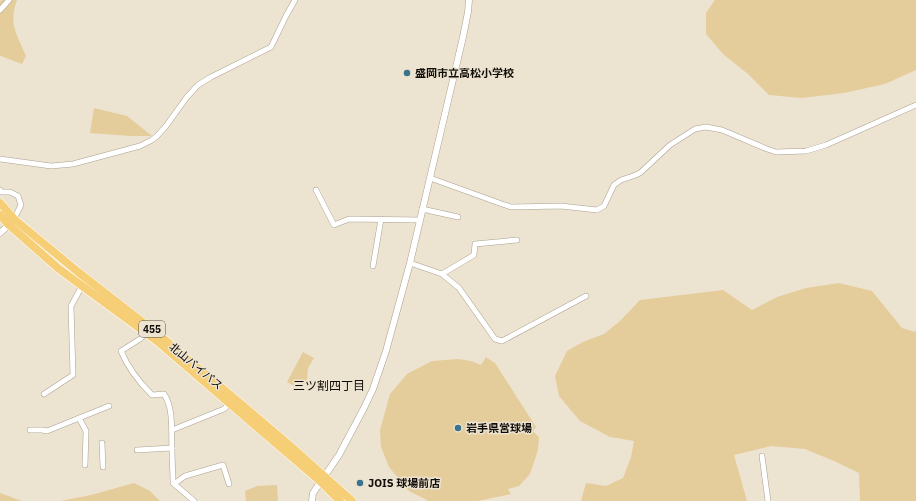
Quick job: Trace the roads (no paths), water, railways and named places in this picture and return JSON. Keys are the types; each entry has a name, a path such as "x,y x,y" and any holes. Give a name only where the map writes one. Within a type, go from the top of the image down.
{"highway":[{"name":"北山バイパス","path":"0,203 12,222 59,270 157,341 230,404 352,501"},
{"name":"北山バイパス","path":"0,215 12,222 164,339 287,442 323,479 340,501"}],"street":[{"path":"0,10 9,0"},
{"path":"0,159 51,166 73,164 140,146 152,140 166,126 187,97 198,85 271,47 286,16 296,0"},
{"path":"312,501 313,494 339,455 364,408 373,389 386,351 410,263 463,37 468,12 468,0"},
{"path":"430,178 511,207 561,206 597,210 604,206 614,185 621,180 640,173 670,145 695,129 706,127 722,130 767,150 776,152 806,151 826,145 916,105"},
{"path":"0,190 1,192 10,192 18,196 21,205 12,222 0,233"},
{"path":"316,190 334,225 349,218 420,220"},
{"path":"422,209 458,217"},
{"path":"373,266 381,219"},
{"path":"442,274 474,255 475,244 517,240"},
{"path":"410,263 442,274 460,288 494,339 502,341 586,296"},
{"path":"44,394 73,374 71,306 82,286"},
{"path":"146,333 140,340 121,351 131,371 144,387 152,395 164,394 167,400 172,430 173,483 194,501"},
{"path":"172,430 224,409 230,404"},
{"path":"30,430 42,430 47,432 109,406"},
{"path":"79,418 86,431 85,465"},
{"path":"102,443 103,467"},
{"path":"137,450 172,448"},
{"path":"762,456 768,501"},
{"path":"174,484 185,476 223,465 229,484"}],"place":[{"name":"盛岡市立高松小学校","path":"407,73"},
{"name":"岩手県営球場","path":"458,428"},
{"name":"JOIS 球場前店","path":"360,483"}],"district":[{"name":"三ツ割四丁目","path":"329,386"}]}
